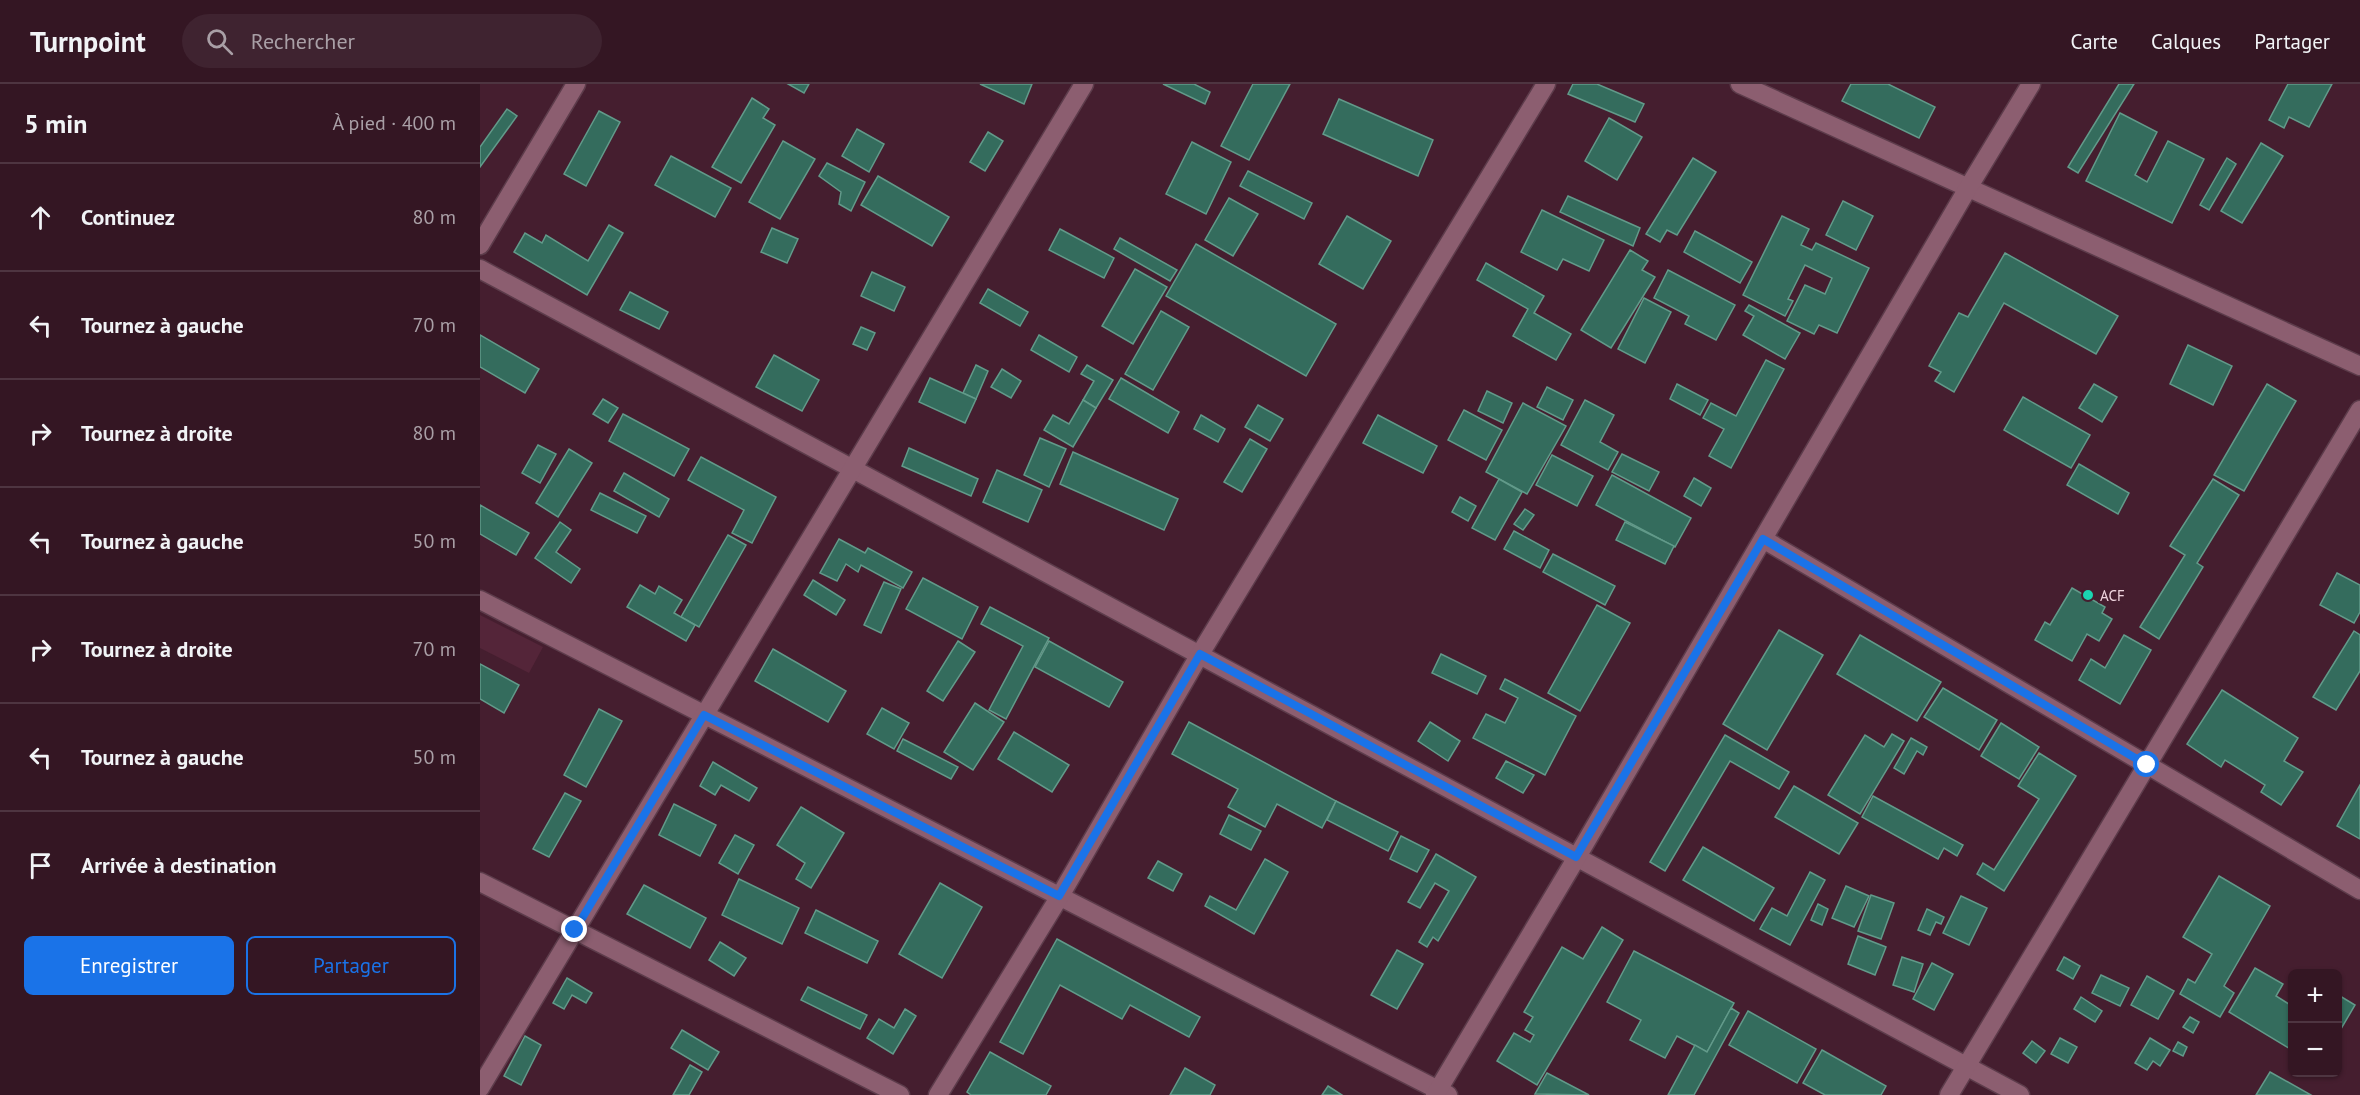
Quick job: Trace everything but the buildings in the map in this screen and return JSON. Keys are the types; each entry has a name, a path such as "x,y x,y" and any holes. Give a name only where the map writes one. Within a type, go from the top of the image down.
{"street":[{"path":"480,245 576,84"},
{"path":"480,1088 1084,84"},
{"path":"938,1095 1059,896 1200,654 1546,84"},
{"path":"1740,84 2360,366"},
{"path":"480,600 1440,1093 1576,857 2031,84"},
{"path":"480,269 2020,1095"},
{"path":"1949,1095 2360,410"},
{"path":"1763,539 2360,890"},
{"path":"480,882 900,1095"}],"shaded area":[{"path":"480,615 543,647 529,673 480,648"}],"place":[{"name":"ACF","path":"2088,595"}],"route":[{"path":"575,930 704,715 1059,896 1200,654 1576,857 1763,539 2147,765"}]}
